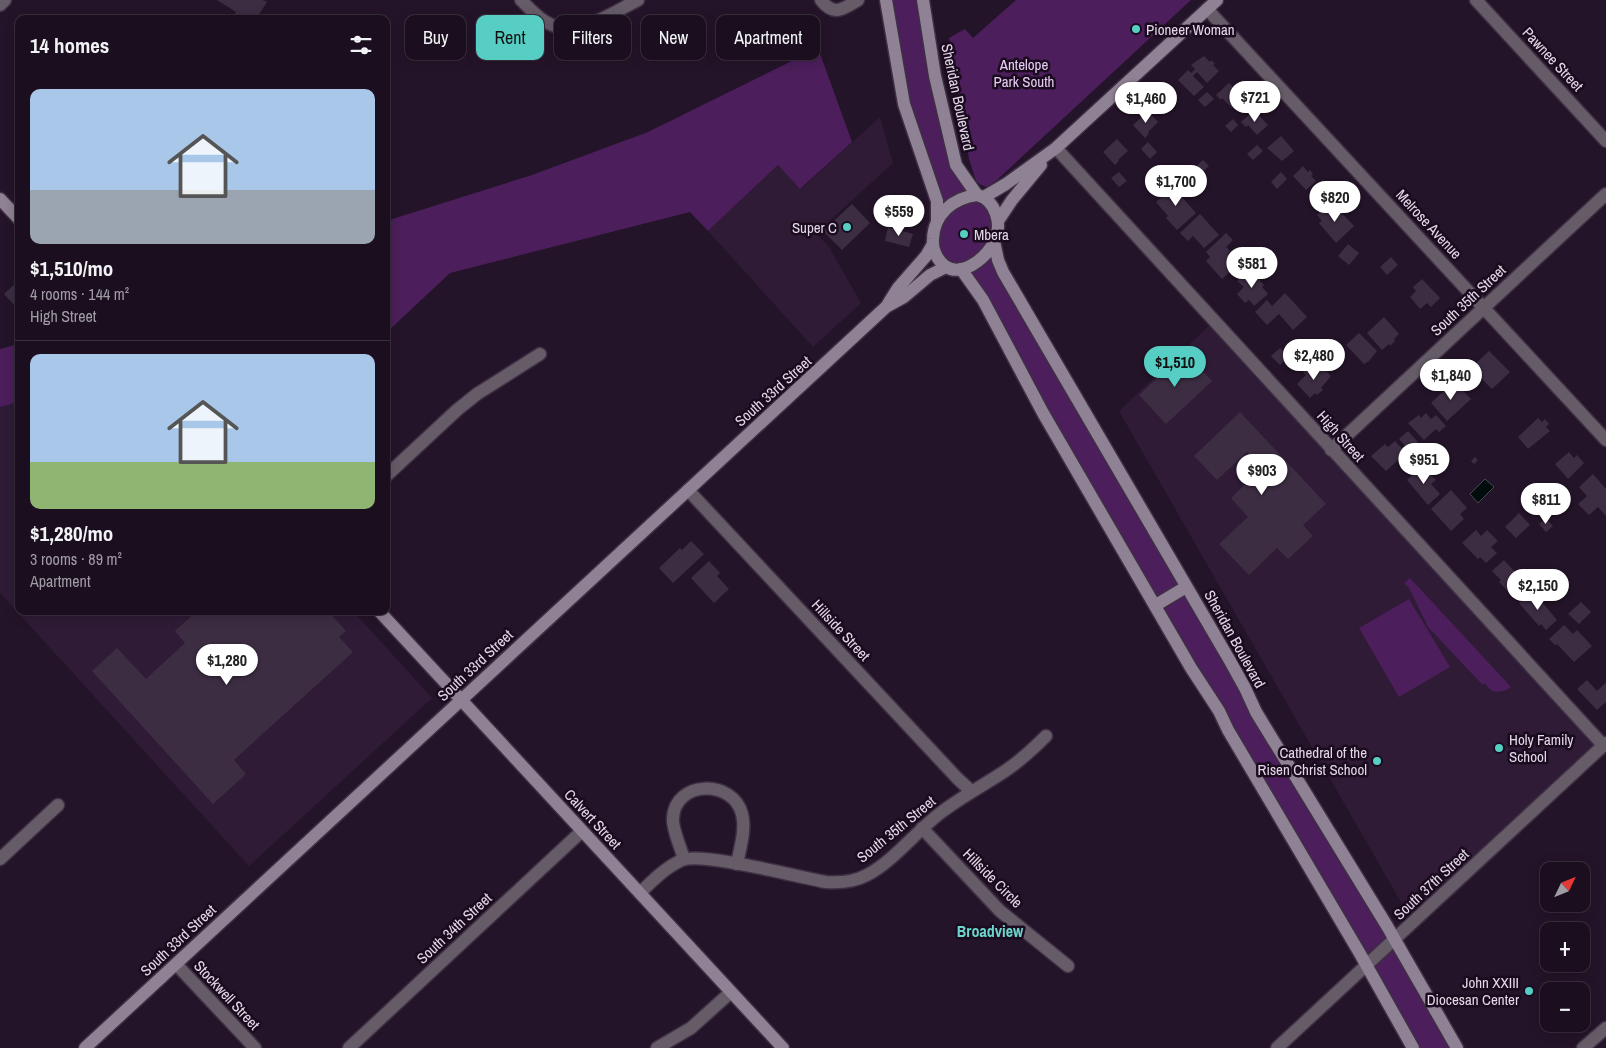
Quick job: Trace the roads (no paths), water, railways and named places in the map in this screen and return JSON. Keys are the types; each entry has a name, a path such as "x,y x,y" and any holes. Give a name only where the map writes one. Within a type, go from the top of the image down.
{"main road":[{"name":"Sheridan Boulevard","path":"923,0 935,76 956,165 980,196"},
{"path":"937,219 951,204 959,199 980,196 1006,184 1056,148 1212,4"},
{"path":"886,5 904,104 937,201 937,219 933,231 935,254 946,266 954,270 961,269 972,266 980,259 994,242 998,221 1012,200 1056,148"},
{"path":"980,196 996,212 998,221"},
{"path":"0,199 15,215"},
{"name":"Sheridan Boulevard","path":"994,242 1003,272 1246,688 1256,712 1286,758 1395,940 1457,1048"},
{"name":"South 33rd Street","path":"886,307 898,288 926,256 933,244"},
{"name":"South 33rd Street","path":"85,1048 886,307 904,296 920,281 946,266"},
{"path":"961,269 979,294 1043,413 1414,1048"},
{"path":"1156,605 1186,587"},
{"name":"Calvert Street","path":"383,615 783,1048"}],"street":[{"path":"0,5 5,0"},
{"path":"522,0 543,20 558,27 577,26 598,20 638,0"},
{"path":"821,0 833,11 841,10 858,0"},
{"name":"Pawnee Street","path":"1476,0 1606,140"},
{"name":"Melrose Avenue","path":"1212,4 1484,308 1606,440"},
{"name":"High Street","path":"1056,148 1331,450 1605,744"},
{"name":"South 35th Street","path":"1331,450 1606,194"},
{"path":"390,472 477,394 540,354"},
{"name":"Hillside Street","path":"688,490 971,791"},
{"name":"South 35th Street","path":"684,859 712,860 737,864 826,882 838,883 855,880 881,866 942,811 1006,770 1046,736"},
{"name":"South 37th Street","path":"1277,1048 1605,744"},
{"path":"640,893 667,869 684,859 673,818 676,806 683,796 690,791 711,788 730,796 738,806 742,813 743,826 737,864"},
{"path":"0,860 58,805"},
{"name":"Hillside Circle","path":"922,828 1000,911 1068,966"},
{"name":"South 34th Street","path":"348,1048 582,831"},
{"name":"Stockwell Street","path":"176,964 254,1048"},
{"path":"657,1048 691,1028 731,992"},
{"path":"1584,1048 1606,1028"}],"place":[{"name":"Pioneer Woman","path":"1136,29"},
{"name":"Super C","path":"847,227"},
{"name":"Mbera","path":"964,234"},
{"name":"Holy Family School","path":"1499,748"},
{"name":"Cathedral of the Risen Christ School","path":"1377,761"},
{"name":"John XXIII Diocesan Center","path":"1529,991"}],"district":[{"name":"Broadview","path":"990,931"}],"park label":[{"name":"Antelope Park South","path":"1024,72"}]}
